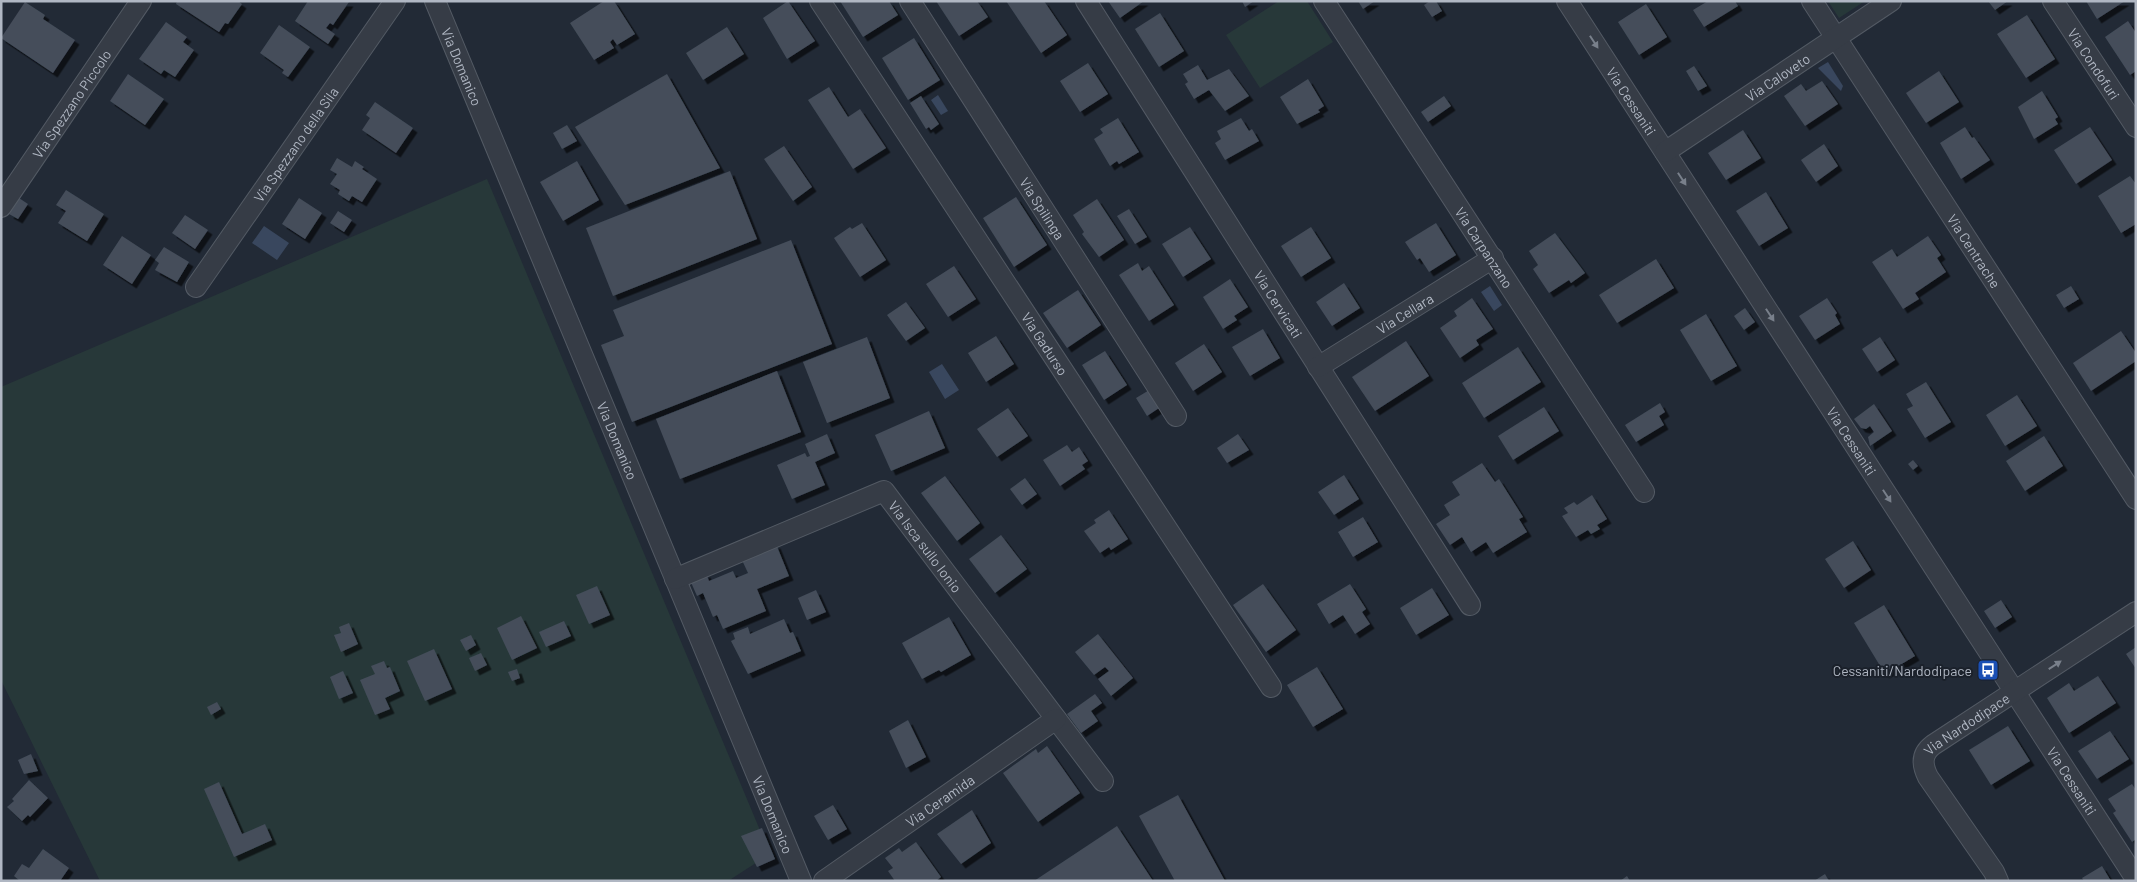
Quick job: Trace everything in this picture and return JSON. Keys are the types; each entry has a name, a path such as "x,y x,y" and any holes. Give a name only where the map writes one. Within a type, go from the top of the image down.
{"street":[{"name":"Via Spezzano Piccolo","path":"1,207 141,1"},
{"name":"Via Spezzano della Sila","path":"196,287 395,1"},
{"name":"Via Domanico","path":"435,1 801,881"},
{"name":"Via Gadurso","path":"820,1 1271,687"},
{"name":"Via Spilinga","path":"910,1 1176,416"},
{"name":"Via Cervicati","path":"1086,1 1470,605"},
{"name":"Via Carpanzano","path":"1324,1 1644,492"},
{"name":"Via Cessaniti","path":"1567,1 2136,879"},
{"name":"Via Centrache","path":"1812,1 2136,499"},
{"name":"Via Caloveto","path":"1665,152 1891,1"},
{"name":"Via Condofuri","path":"2053,1 2136,127"},
{"name":"Via Cellara","path":"1318,368 1493,258"},
{"name":"Via Isca sullo Ionio","path":"675,579 884,491 1104,781"},
{"name":"Via Nardodipace","path":"1998,881 1994,872 1928,777 1924,769 1924,756 1933,745 2136,612"},
{"name":"Via Ceramida","path":"824,881 1056,719"}],"shaded area":[{"path":"1279,1 1307,1 1333,42 1260,88 1226,35"},
{"path":"1828,1 1865,1 1839,18"},
{"path":"487,179 770,854 728,881 100,881 1,680 1,387"}],"water":[{"path":"1828,62 1843,86 1841,91 1818,68"},
{"path":"938,95 948,111 941,115 931,100"},
{"path":"264,226 289,243 277,260 252,243"},
{"path":"1490,286 1502,305 1494,311 1481,292"},
{"path":"942,364 959,390 945,399 929,372"}],"building":[{"path":"177,1 238,1 242,4 228,24 225,23 219,32 176,4"},
{"path":"308,1 349,2 333,25 330,23 326,28 335,34 328,44 295,21"},
{"path":"604,1 614,1 635,34 617,45 613,39 610,42 614,48 594,60 570,23"},
{"path":"788,1 815,41 787,59 763,18"},
{"path":"840,1 889,1 898,15 863,37"},
{"path":"936,1 977,1 988,17 959,36"},
{"path":"1006,1 1044,1 1067,35 1041,53"},
{"path":"1108,1 1144,1 1120,18"},
{"path":"1242,1 1254,1 1245,7"},
{"path":"1358,1 1375,1 1363,9"},
{"path":"1430,1 1436,1 1442,11 1432,17 1424,5"},
{"path":"1708,1 1735,1 1738,6 1704,27 1693,10"},
{"path":"1988,1 2008,1 1995,10"},
{"path":"2086,1 2125,1 2097,19"},
{"path":"25,2 45,15 43,19 75,40 53,73 1,38"},
{"path":"1646,4 1667,37 1639,55 1618,22"},
{"path":"1160,13 1184,51 1159,67 1135,29"},
{"path":"2027,15 2055,59 2026,78 1997,34"},
{"path":"2128,21 2136,33 2136,71 2130,75 2105,37"},
{"path":"166,22 187,37 183,42 194,50 175,77 164,70 161,74 139,59"},
{"path":"279,25 310,47 288,77 282,73 284,70 260,53"},
{"path":"727,27 744,54 703,80 686,53"},
{"path":"914,38 940,80 908,100 882,58"},
{"path":"1088,63 1108,94 1080,112 1060,81"},
{"path":"1198,65 1207,80 1229,69 1249,96 1225,111 1209,90 1194,99 1185,84 1188,82 1183,74"},
{"path":"1694,66 1707,86 1698,91 1686,71"},
{"path":"1939,71 1959,102 1926,123 1906,93"},
{"path":"128,74 164,99 145,125 110,101"},
{"path":"667,74 720,168 625,205 575,127"},
{"path":"1308,79 1324,106 1318,110 1320,112 1297,124 1280,97"},
{"path":"1822,81 1838,104 1805,126 1784,96 1801,84 1806,91"},
{"path":"829,87 848,117 860,109 886,148 853,169 808,100"},
{"path":"2042,91 2058,117 2055,119 2058,124 2034,139 2018,107"},
{"path":"921,96 939,124 931,130 929,127 926,129 910,103"},
{"path":"1444,96 1451,106 1428,122 1421,112"},
{"path":"375,102 413,128 396,153 362,130 370,118 366,115"},
{"path":"1118,118 1139,152 1119,164 1117,161 1110,166 1094,139 1103,133 1100,129"},
{"path":"1241,118 1249,131 1252,129 1259,141 1225,160 1215,143 1221,139 1217,131"},
{"path":"567,125 577,141 562,149 553,133"},
{"path":"1965,127 1990,160 1961,179 1940,143"},
{"path":"2090,127 2112,160 2076,184 2054,150"},
{"path":"1743,130 1761,158 1726,180 1708,153"},
{"path":"1824,144 1838,166 1816,182 1801,160"},
{"path":"784,146 812,187 793,201 764,159"},
{"path":"337,158 352,167 355,161 364,167 362,169 377,179 362,202 352,196 349,201 338,194 340,190 330,184 337,174 330,170"},
{"path":"577,161 599,200 563,221 540,182"},
{"path":"730,171 757,239 613,296 586,228"},
{"path":"2130,176 2136,184 2136,224 2121,233 2098,196"},
{"path":"66,190 104,214 87,241 58,223 66,211 56,205"},
{"path":"1766,192 1788,228 1759,246 1736,211"},
{"path":"1016,197 1047,245 1014,267 983,218"},
{"path":"19,198 28,204 18,219 9,214"},
{"path":"299,198 322,213 305,239 282,224"},
{"path":"1097,199 1124,240 1099,257 1082,234 1084,232 1073,215"},
{"path":"1129,209 1147,237 1135,244 1117,216"},
{"path":"338,211 352,220 344,232 330,223"},
{"path":"185,215 208,230 195,249 172,233"},
{"path":"862,223 886,260 860,277 834,238 850,227 852,229"},
{"path":"1436,223 1456,255 1429,272 1420,258 1417,260 1405,242"},
{"path":"1190,227 1211,259 1183,277 1162,244"},
{"path":"1311,227 1331,258 1301,277 1281,246"},
{"path":"1555,233 1585,273 1571,283 1569,280 1549,293 1533,269 1538,265 1529,251"},
{"path":"122,236 151,255 132,284 103,265"},
{"path":"1928,236 1941,255 1937,258 1946,272 1915,293 1919,299 1903,309 1872,262 1892,249 1897,257"},
{"path":"791,240 832,344 632,422 601,345 624,336 613,310"},
{"path":"164,247 189,262 177,282 155,270 159,263 155,260"},
{"path":"1656,259 1674,288 1617,323 1599,295"},
{"path":"1138,263 1142,271 1149,266 1174,305 1149,321 1119,275"},
{"path":"954,266 976,299 948,317 926,284"},
{"path":"1230,279 1248,307 1234,316 1237,320 1223,329 1203,297"},
{"path":"1344,283 1360,308 1332,326 1316,302"},
{"path":"2071,286 2079,299 2064,308 2056,295"},
{"path":"1078,290 1101,325 1067,348 1043,313"},
{"path":"1472,298 1493,329 1476,340 1479,345 1460,358 1440,328 1457,316 1454,311"},
{"path":"1827,298 1837,313 1835,315 1840,324 1815,340 1799,316"},
{"path":"906,302 925,328 906,341 887,315"},
{"path":"1745,308 1755,322 1744,330 1734,316"},
{"path":"1706,314 1737,366 1711,381 1680,330"},
{"path":"1263,329 1280,358 1250,376 1232,347"},
{"path":"2121,331 2136,353 2136,361 2091,391 2073,363"},
{"path":"996,336 1014,364 986,382 968,353"},
{"path":"867,337 890,398 827,423 803,362"},
{"path":"1880,337 1895,360 1877,372 1862,349"},
{"path":"1406,341 1429,376 1375,411 1352,377"},
{"path":"1204,344 1222,372 1193,391 1175,363"},
{"path":"1518,347 1541,382 1484,418 1462,383"},
{"path":"1105,351 1127,385 1104,400 1082,365"},
{"path":"777,371 801,432 680,479 656,419"},
{"path":"1926,382 1951,422 1925,438 1907,409 1913,406 1906,394"},
{"path":"1151,389 1162,406 1147,416 1136,398"},
{"path":"2017,395 2037,426 2005,446 1986,415"},
{"path":"1660,403 1665,412 1659,416 1664,425 1636,442 1625,425"},
{"path":"1874,404 1892,431 1870,446 1868,437 1874,432 1870,426 1866,429 1861,428 1854,419"},
{"path":"1544,407 1559,431 1513,460 1498,436"},
{"path":"1008,408 1028,436 997,457 977,429"},
{"path":"929,411 945,448 891,471 875,435"},
{"path":"827,434 835,453 815,462 825,485 792,499 777,465 805,453 807,457 810,456 805,444"},
{"path":"1238,434 1249,450 1227,463 1217,448"},
{"path":"2044,436 2063,466 2025,491 2006,461"},
{"path":"1067,445 1072,452 1079,447 1088,461 1082,465 1085,469 1060,486 1043,460"},
{"path":"1913,460 1918,466 1913,470 1908,464"},
{"path":"1482,463 1495,482 1499,479 1523,517 1519,519 1527,532 1493,553 1486,542 1471,552 1462,537 1450,545 1436,524 1450,515 1444,505 1460,495 1452,482"},
{"path":"1344,475 1359,499 1334,515 1318,492"},
{"path":"945,476 980,523 957,541 921,493"},
{"path":"1025,478 1037,494 1022,505 1010,489"},
{"path":"1592,495 1607,519 1597,525 1600,529 1591,534 1588,530 1576,537 1562,516 1568,513 1564,508 1574,502 1577,505"},
{"path":"1109,510 1128,539 1111,550 1109,547 1100,553 1084,531 1096,523 1094,520"},
{"path":"1363,517 1378,542 1353,557 1338,532"},
{"path":"1001,535 1027,569 995,593 969,559"},
{"path":"1853,541 1871,570 1844,588 1825,559"},
{"path":"776,544 789,576 757,589 766,611 723,629 717,615 713,617 703,593 697,596 690,580 706,573 709,581 733,571 736,578 748,573 741,558"},
{"path":"1263,584 1296,630 1266,652 1233,605"},
{"path":"1350,584 1366,609 1362,612 1370,624 1355,634 1343,615 1329,624 1317,604"},
{"path":"597,586 610,615 589,624 576,595"},
{"path":"1432,588 1449,615 1416,635 1400,608"},
{"path":"816,590 826,612 807,620 798,598"},
{"path":"2001,600 2012,617 1995,628 1984,611"},
{"path":"1884,605 1915,656 1885,674 1854,623"},
{"path":"521,616 537,648 512,660 497,628"},
{"path":"949,617 971,655 941,672 939,670 922,679 902,643"},
{"path":"784,619 790,633 793,632 801,651 748,674 731,641 735,639 733,633 748,627 750,634"},
{"path":"564,621 571,636 546,647 539,632"},
{"path":"349,623 358,644 341,652 334,635 341,633 339,627"},
{"path":"1098,634 1133,678 1111,696 1098,679 1109,671 1105,667 1094,675 1075,652"},
{"path":"471,635 476,645 466,651 460,640"},
{"path":"2136,647 2136,669 2126,654"},
{"path":"434,649 452,689 425,701 407,661"},
{"path":"481,653 487,665 475,671 469,658"},
{"path":"384,661 387,668 390,667 400,691 385,698 390,709 375,715 360,680 375,674 371,666"},
{"path":"1317,667 1343,709 1313,727 1287,685"},
{"path":"517,669 520,678 512,681 508,672"},
{"path":"343,671 353,693 339,699 330,677"},
{"path":"2098,676 2116,703 2069,733 2047,698 2069,683 2074,691"},
{"path":"1095,694 1102,703 1091,711 1098,721 1081,733 1067,714"},
{"path":"217,702 221,709 211,715 207,707"},
{"path":"908,720 926,757 906,768 889,731"},
{"path":"2008,726 2030,761 1991,785 1969,750"},
{"path":"2110,731 2129,759 2097,779 2078,751"},
{"path":"1047,746 1080,793 1038,822 1003,773 1036,749 1038,753"},
{"path":"31,754 38,771 24,774 18,760"},
{"path":"29,780 48,798 30,817 28,815 22,821 7,807 14,801 12,799"},
{"path":"219,782 242,834 265,824 272,840 234,857 204,789"},
{"path":"2132,784 2136,790 2136,839 2132,842 2113,813 2116,811 2108,799"},
{"path":"1178,795 1225,881 1175,881 1139,816"},
{"path":"833,805 847,829 828,840 814,816"},
{"path":"972,810 991,843 961,864 937,834"},
{"path":"1117,826 1153,881 1034,881"},
{"path":"762,828 775,859 757,867 741,836"},
{"path":"916,842 941,877 936,881 895,881 888,871 893,868 885,858 899,848 902,852"},
{"path":"43,849 69,868 60,881 20,881 14,876 22,864 29,868"},
{"path":"2102,866 2111,881 2084,881 2082,878"},
{"path":"1825,874 1829,881 1814,881"},
{"path":"1627,876 1630,881 1620,881"}],"place":[{"name":"Cessaniti/Nardodipace","path":"1988,670"}]}
